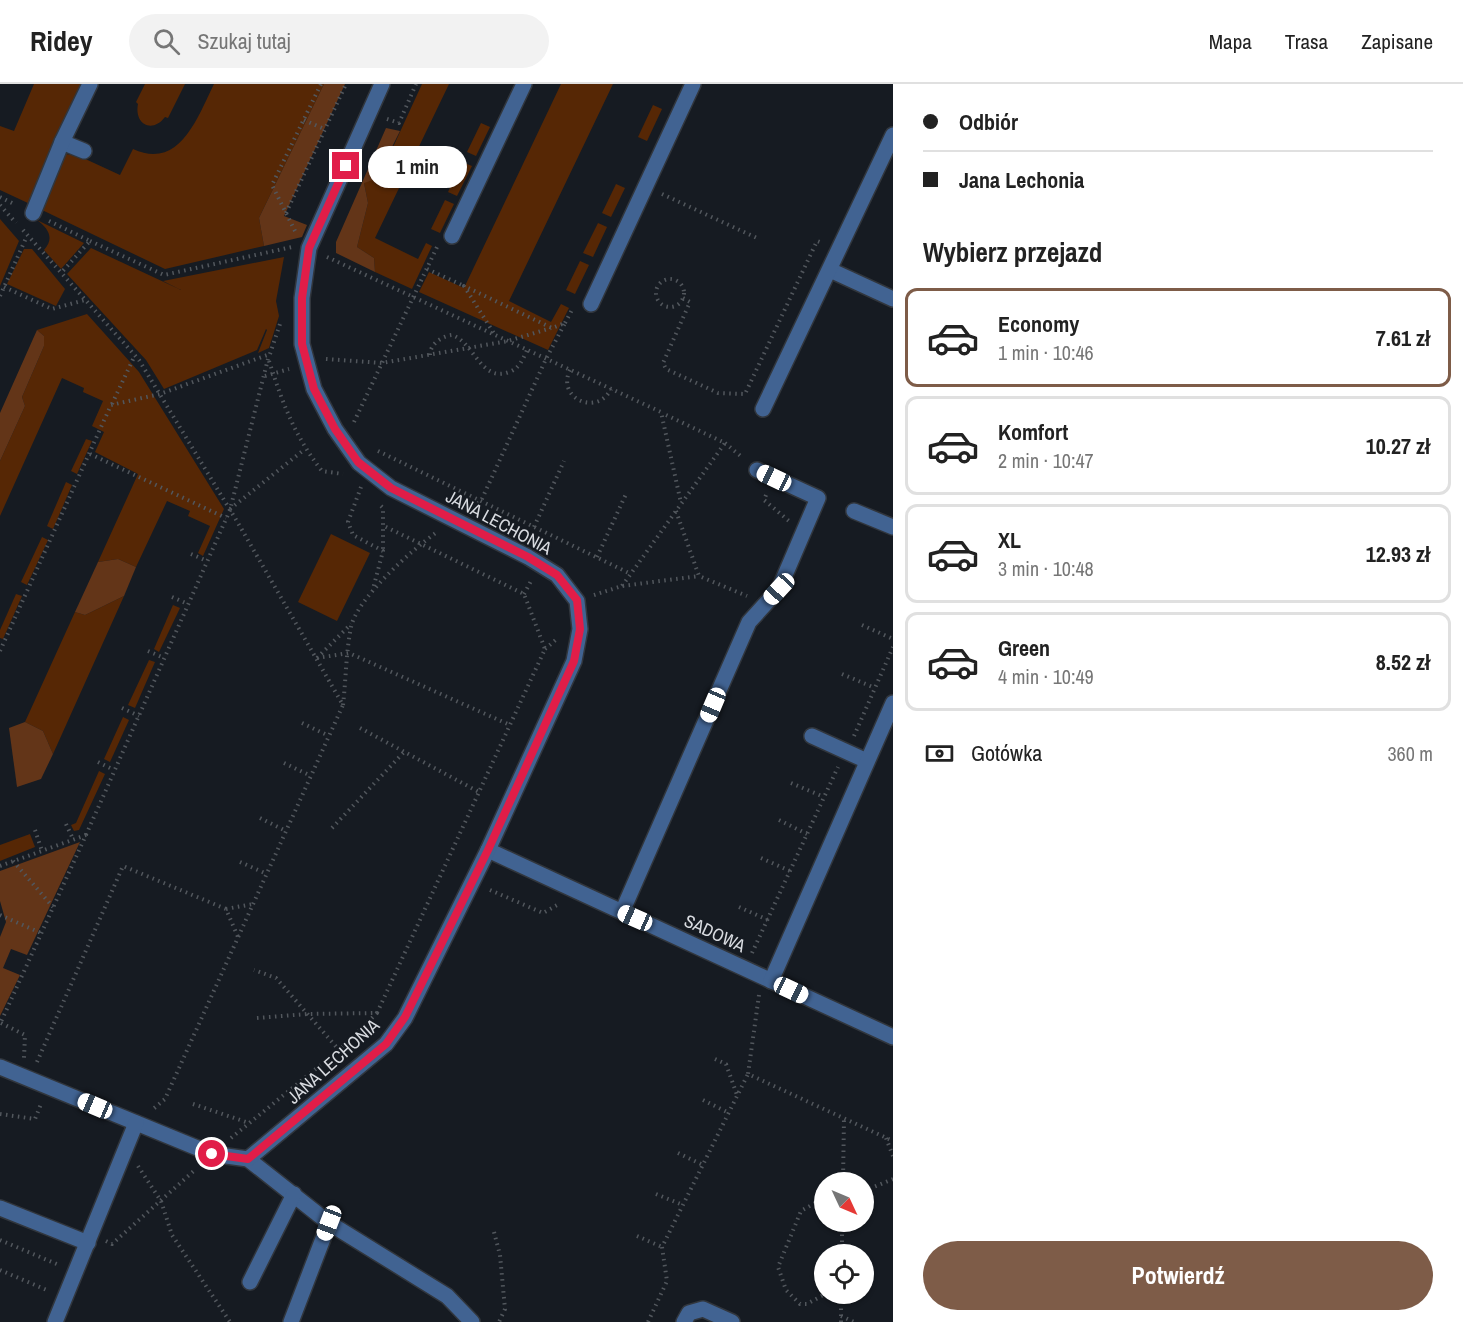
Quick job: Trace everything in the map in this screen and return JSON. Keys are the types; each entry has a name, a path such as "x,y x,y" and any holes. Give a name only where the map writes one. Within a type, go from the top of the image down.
{"street":[{"path":"33,213 62,142 90,84"},
{"name":"JANA LECHONIA","path":"248,1159 386,1044 405,1017 488,850 574,661 580,629 577,600 557,575 528,557 391,488 358,462 335,429 314,389 302,344 302,298 309,248 382,84"},
{"path":"447,237 524,84"},
{"path":"591,304 693,84"},
{"path":"763,409 893,135"},
{"path":"62,142 84,151"},
{"path":"830,270 893,299"},
{"path":"622,912 749,622 779,589 818,498 757,470"},
{"path":"854,511 893,527"},
{"path":"771,981 893,703"},
{"path":"812,736 867,761"},
{"name":"SADOWA","path":"488,850 893,1037"},
{"path":"0,1067 48,1087 142,1118 212,1154 248,1159 329,1223 447,1296 472,1322"},
{"path":"55,1322 142,1118"},
{"path":"250,1282 294,1194"},
{"path":"0,1208 88,1243"},
{"path":"291,1322 329,1223"},
{"path":"684,1322 689,1313 703,1309 732,1322"}],"path":[{"path":"297,236 272,185 321,84"},
{"path":"286,213 346,84"},
{"path":"384,118 399,123 416,84"},
{"path":"304,120 324,129"},
{"path":"645,186 759,239"},
{"path":"0,197 164,275 293,247 309,248 725,443 622,586"},
{"path":"0,205 135,355 230,510 343,705"},
{"path":"683,298 690,302 663,363 666,369 718,393 745,394 817,241 824,244 828,235"},
{"path":"0,296 27,236"},
{"path":"351,429 427,269 447,237"},
{"path":"61,273 90,241"},
{"path":"290,257 293,247"},
{"path":"427,269 552,328"},
{"path":"670,278 676,280 684,290 683,298 677,306 664,306 656,296 656,290 664,280 670,278"},
{"path":"464,286 496,335"},
{"path":"4,287 52,309 85,300"},
{"path":"283,315 285,325"},
{"path":"264,376 322,359 382,363 470,348 508,341 565,323 546,359 482,501 421,544 372,590 351,624 316,658"},
{"path":"430,355 430,350 436,342 449,335 459,338 470,348 477,361 493,373 499,374 514,370 527,350"},
{"path":"0,651 135,355"},
{"path":"111,405 160,394 269,356 230,510 0,1024 25,1035 24,1060 35,1065 123,866 226,909 253,904"},
{"path":"570,370 568,389 577,400 590,404 597,403 608,394 610,389"},
{"path":"661,412 681,503"},
{"path":"372,448 631,574"},
{"path":"230,510 305,449"},
{"path":"90,454 226,518"},
{"path":"534,527 564,461"},
{"path":"774,478 764,500 789,521 794,529"},
{"path":"361,488 348,522 353,535 383,551"},
{"path":"597,557 626,494"},
{"path":"676,511 699,576"},
{"path":"106,1241 112,1244 212,1154 339,1050 377,1013 545,649 524,594 384,526 383,551 372,590"},
{"path":"191,554 207,561"},
{"path":"577,600 622,586 699,576 756,600"},
{"path":"172,597 188,604"},
{"path":"142,1118 165,1100 343,705 351,624"},
{"path":"862,625 893,639"},
{"path":"750,959 893,647"},
{"path":"148,651 164,658"},
{"path":"316,658 349,653 510,725"},
{"path":"842,674 875,688"},
{"path":"122,708 139,716"},
{"path":"302,723 329,736"},
{"path":"360,728 479,792"},
{"path":"332,828 405,751"},
{"path":"98,762 114,770"},
{"path":"284,763 311,776"},
{"path":"791,783 824,797"},
{"path":"260,818 286,831"},
{"path":"779,820 807,834"},
{"path":"66,824 73,839"},
{"path":"35,830 42,851"},
{"path":"0,866 86,835"},
{"path":"761,858 790,871"},
{"path":"13,861 53,908"},
{"path":"240,862 267,874"},
{"path":"739,907 768,920"},
{"path":"226,909 238,937"},
{"path":"0,914 41,933"},
{"path":"254,970 276,978 339,1050"},
{"path":"648,1322 667,1281 662,1247 748,1074 759,994"},
{"path":"257,1018 307,1014 377,1013"},
{"path":"715,1059 726,1064 737,1096"},
{"path":"748,1074 893,1141"},
{"path":"0,1114 35,1119 48,1087"},
{"path":"703,1100 729,1113"},
{"path":"193,1104 249,1123"},
{"path":"843,1172 844,1118"},
{"path":"886,1138 893,1156"},
{"path":"678,1153 703,1165"},
{"path":"138,1166 161,1200 172,1235 230,1322"},
{"path":"874,1187 893,1179"},
{"path":"656,1194 683,1205"},
{"path":"814,1204 801,1211 778,1267 786,1290 800,1304 807,1304 814,1300"},
{"path":"494,1232 500,1255 505,1309 499,1322"},
{"path":"637,1236 662,1247"},
{"path":"0,1240 62,1267"},
{"path":"0,1270 52,1293"},
{"path":"841,1304 841,1322"},
{"path":"841,1316 854,1322"}],"shaded area":[{"path":"34,84 82,84 54,141 30,204 0,190 0,126 14,131"},
{"path":"145,84 185,84 168,118 165,117 150,126 141,121 137,111 136,102"},
{"path":"214,84 324,84 259,218 264,246 165,269 42,210 66,154 81,157 120,175 133,149 149,154 163,153 175,147 194,124"},
{"path":"324,84 345,84 284,216 307,225 302,237 264,246 259,218"},
{"path":"422,84 449,84 375,238 418,259 426,243 432,246 412,289 375,272 374,258 357,247 368,203 364,183 394,145"},
{"path":"561,84 613,84 509,301 551,322 561,304 569,308 548,350 419,292 429,272 464,288"},
{"path":"653,105 662,109 647,141 638,137"},
{"path":"481,123 490,127 476,156 467,152"},
{"path":"386,128 400,131 376,179 364,183 368,203 357,247 374,258 375,272 336,253 336,242"},
{"path":"462,162 472,166 457,196 448,192"},
{"path":"616,184 625,188 611,217 602,213"},
{"path":"445,200 454,204 440,233 431,229"},
{"path":"0,219 19,241 0,286"},
{"path":"37,220 84,243 61,269 44,250 50,237 44,226"},
{"path":"598,223 607,227 593,257 583,253"},
{"path":"91,248 181,290 163,281 284,257 276,301 279,316 269,348 258,353 266,329 257,350 164,389 146,360 67,274"},
{"path":"24,249 32,249 65,289 56,306 7,284"},
{"path":"580,261 589,265 575,294 566,290"},
{"path":"87,314 139,372 224,509 203,556 198,553 210,526 188,516 190,511 167,501 136,567 118,559 98,562 138,474 95,452 104,432 92,426 103,401 83,392 84,388 62,378 0,516 0,461 25,406 22,397 44,346 44,336 37,330"},
{"path":"37,330 44,336 44,346 22,397 25,406 0,461 0,413"},
{"path":"86,439 92,441 77,474 71,471"},
{"path":"66,482 72,485 53,529 47,526"},
{"path":"331,534 370,553 337,621 298,602"},
{"path":"42,537 48,540 27,585 21,582"},
{"path":"118,559 136,567 124,596 85,615 75,612 98,562"},
{"path":"16,594 22,596 3,639 0,638 0,630"},
{"path":"124,596 53,754 43,731 25,722 75,612 85,615"},
{"path":"173,605 180,608 159,652 154,649"},
{"path":"149,660 155,662 135,708 128,705"},
{"path":"123,717 129,720 110,762 104,759"},
{"path":"25,722 43,731 53,754 41,779 17,787 9,728"},
{"path":"99,771 105,774 79,830 74,831 71,825 76,823"},
{"path":"30,834 35,847 0,861 0,845"},
{"path":"80,842 27,955 11,949 3,968 20,975 0,1016 0,937 6,922 0,901 0,871"}],"route":[{"path":"212,1154 248,1159 386,1044 405,1017 488,850 574,661 580,629 577,600 557,575 528,557 391,488 358,462 335,429 314,389 302,344 302,298 309,248 346,166"}]}
